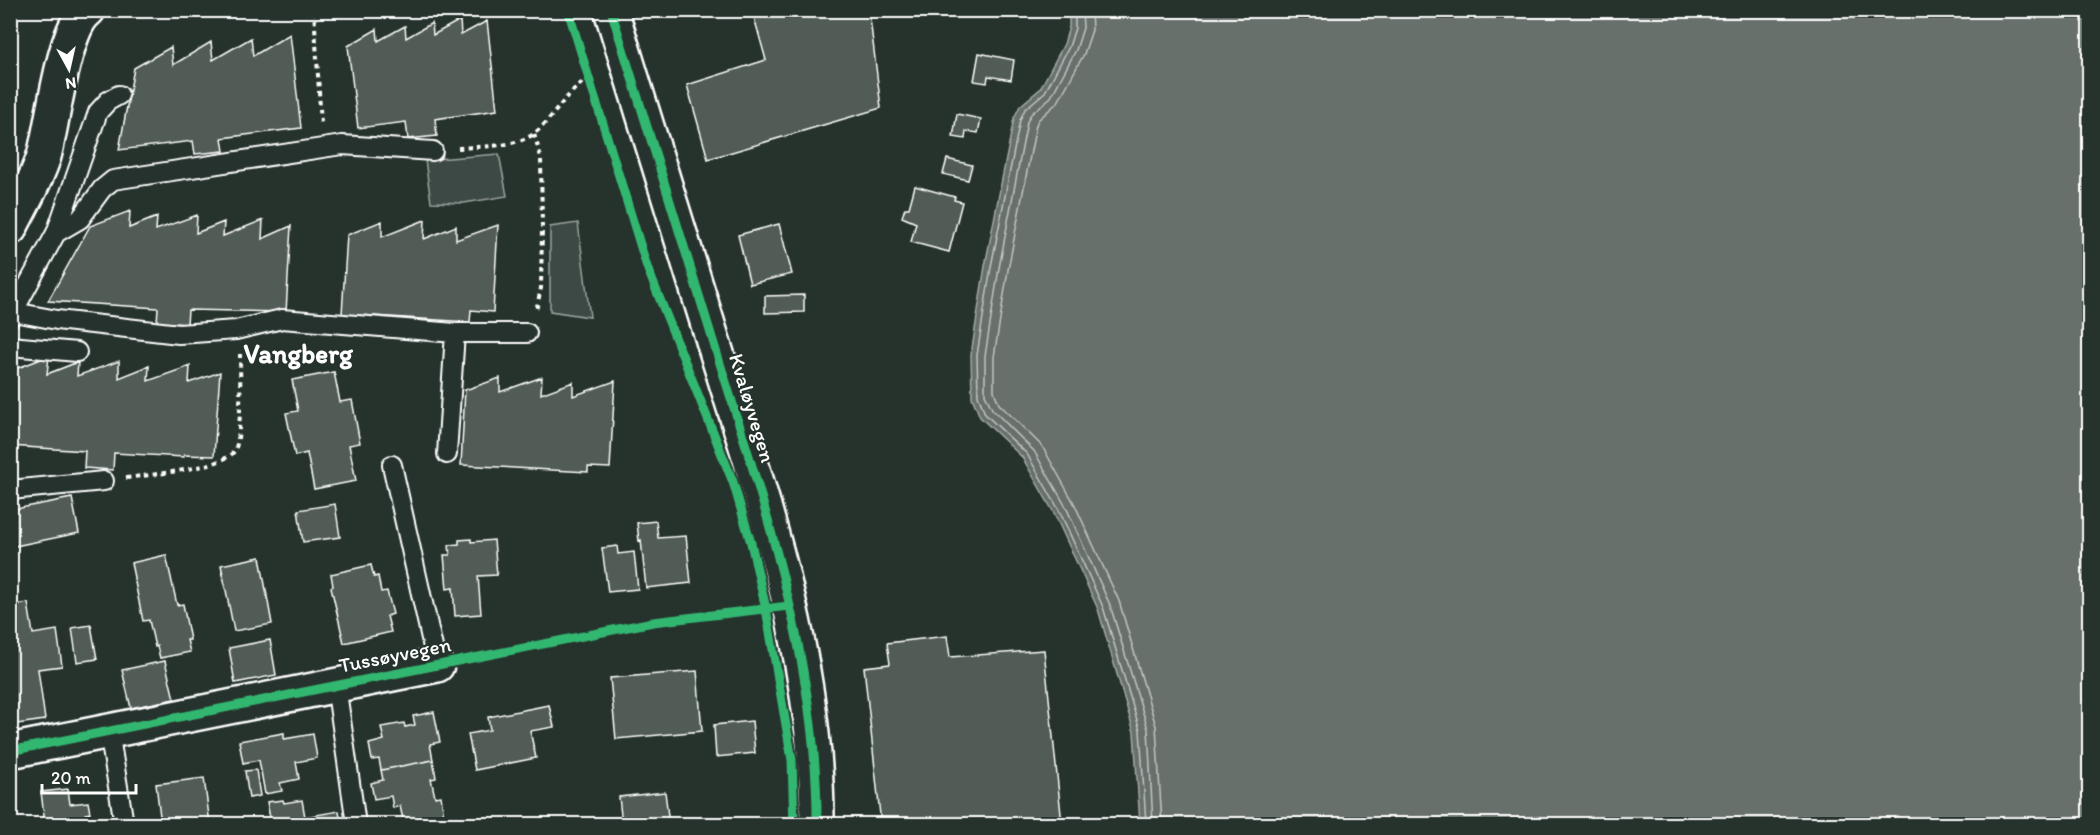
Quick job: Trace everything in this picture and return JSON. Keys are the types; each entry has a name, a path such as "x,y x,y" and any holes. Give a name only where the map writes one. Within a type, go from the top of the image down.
{"street":[{"path":"10,228 34,182 44,156 69,45 80,17 88,10"},
{"name":"Kvaløyvegen","path":"611,10 776,547 807,699 817,796 817,825"},
{"name":"Tussøyvegen","path":"10,751 437,665"}],"lane":[{"path":"119,95 108,101 98,112 56,233 12,315 179,334 236,330 282,319 455,333 527,333"},
{"path":"56,233 80,219 102,189 113,180 342,145 433,150"},
{"path":"447,454 455,333"},
{"path":"10,346 77,352"},
{"path":"392,465 437,665"},
{"path":"10,490 104,481"},
{"path":"336,685 356,825"},
{"path":"109,731 124,825"}],"path":[{"path":"314,10 320,118 325,148"},
{"path":"586,66 593,88"},
{"path":"433,150 512,143 534,134 577,85 590,77 601,74"},
{"path":"527,333 537,309 541,288 541,157 534,134"},
{"path":"104,481 214,464 228,458 235,450 238,432 241,347 236,330"}],"shaded area":[{"path":"499,154 507,196 464,203 431,202 425,160"},
{"path":"578,223 590,317 550,311 550,227"}],"water":[{"path":"1069,11 2089,11 2089,824 1140,824 1134,732 1098,609 1054,513 1022,457 980,417 972,397 971,355 985,266 1014,118 1020,106 1040,89 1064,44 1069,27"}],"building":[{"path":"752,10 869,10 881,108 708,159 687,85 766,60"},
{"path":"460,20 461,35 487,21 497,110 435,119 437,136 408,139 406,122 358,128 348,46 377,29 378,41 405,26 406,38 432,23 433,35"},
{"path":"290,34 301,128 222,138 224,151 195,154 193,141 119,150 134,68 171,47 173,65 211,42 213,60 251,38 253,56"},
{"path":"979,53 1014,60 1011,80 988,76 987,83 974,81"},
{"path":"957,114 981,119 978,133 966,131 965,139 953,137"},
{"path":"947,159 972,165 968,180 943,174"},
{"path":"915,186 955,197 954,200 962,202 949,252 911,242 916,223 902,217 905,208 909,208"},
{"path":"130,211 129,228 157,217 156,230 197,215 196,233 224,222 223,236 263,220 262,239 291,226 286,312 188,310 187,324 157,322 158,308 48,301 90,226"},
{"path":"425,220 424,239 456,226 456,240 498,225 493,312 471,310 470,322 342,314 347,235 382,221 382,237"},
{"path":"779,224 792,274 750,284 738,235"},
{"path":"804,295 804,312 765,313 765,296"},
{"path":"49,356 47,374 78,362 77,376 119,361 119,378 149,366 148,381 190,366 189,383 220,372 214,456 184,455 184,457 114,453 113,470 84,468 85,451 10,446 10,371"},
{"path":"334,372 340,402 352,400 360,443 349,445 356,481 314,489 307,453 295,456 286,413 298,411 292,380"},
{"path":"542,377 541,394 573,382 573,396 615,381 610,468 588,467 588,472 461,465 465,390 500,378 500,392"},
{"path":"72,498 79,533 10,547 10,510"},
{"path":"335,504 340,537 303,542 298,510"},
{"path":"656,521 658,538 686,536 691,583 646,588 637,523"},
{"path":"471,539 471,542 494,540 497,575 478,576 481,614 455,616 453,588 447,589 444,555 450,555 449,545 459,544 459,540"},
{"path":"617,546 618,554 634,552 638,589 608,592 602,548"},
{"path":"166,555 177,605 183,604 190,652 160,658 149,620 143,621 131,563"},
{"path":"260,557 272,624 234,631 221,565"},
{"path":"371,565 374,577 378,576 381,592 387,591 393,614 387,616 391,632 344,643 331,587 333,586 331,574"},
{"path":"28,603 33,634 57,630 62,666 38,669 45,720 10,725 10,606"},
{"path":"91,625 97,659 77,662 72,628"},
{"path":"947,636 950,657 1044,650 1062,824 881,824 864,667 890,664 887,643"},
{"path":"270,640 276,675 235,683 229,648"},
{"path":"165,661 174,699 131,708 122,670"},
{"path":"697,671 702,731 616,739 610,678"},
{"path":"549,705 554,727 530,731 536,758 475,770 468,734 490,730 488,717"},
{"path":"434,712 440,742 430,744 433,760 381,770 379,759 372,760 369,744 384,740 381,727 404,723 405,727 415,725 413,716"},
{"path":"752,721 755,753 716,757 714,725"},
{"path":"284,733 284,739 313,734 317,758 296,762 299,779 280,783 282,791 265,794 259,760 243,763 239,741"},
{"path":"433,760 436,778 431,779 435,797 441,796 444,817 404,824 400,806 393,808 391,796 374,799 371,783 383,780 381,770"},
{"path":"256,770 260,796 249,798 245,771"},
{"path":"204,778 210,824 161,824 156,784"},
{"path":"68,789 70,804 88,802 90,813 85,814 87,824 45,824 41,792"},
{"path":"665,792 669,824 622,824 619,797"},
{"path":"283,800 284,803 302,800 305,817 339,811 341,824 271,824 267,802"}],"cycle path":[{"path":"568,10 647,267 733,482 751,543 766,609 792,760 794,824"},
{"path":"611,10 753,471 786,587 809,705 815,765 817,824"},
{"path":"10,751 653,622 789,606"}],"district":[{"name":"Vangberg","path":"298,354"}]}
